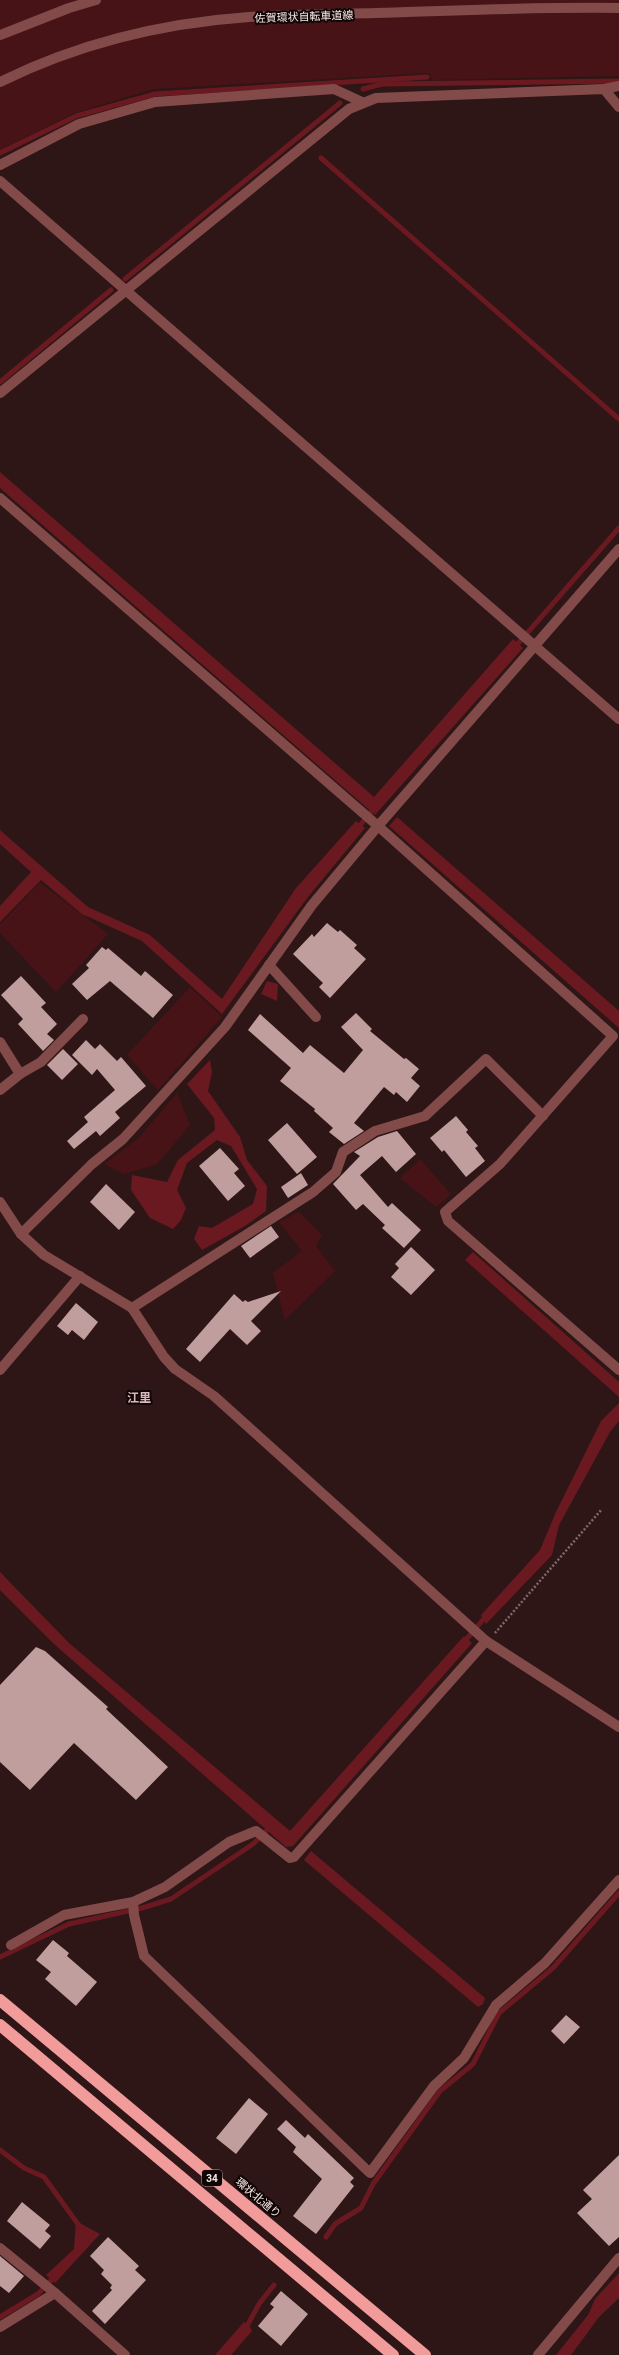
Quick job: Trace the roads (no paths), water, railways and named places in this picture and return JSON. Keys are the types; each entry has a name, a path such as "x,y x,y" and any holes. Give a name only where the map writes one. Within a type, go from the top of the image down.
{"highway":[{"name":"環状北通り","path":"0,2000 425,2355"},
{"name":"34","path":"0,2025 393,2355"}],"street":[{"path":"0,35 69,8 96,0"},
{"path":"0,82 40,63 110,40 178,26 248,17 530,7 619,8"},
{"path":"0,393 126,288 349,109 362,102 376,98 604,89 619,86"},
{"path":"0,165 79,124 155,102 334,89 362,102"},
{"path":"604,89 619,107"},
{"path":"0,181 126,288 619,719"},
{"path":"0,498 362,812 613,1036 500,1164 445,1212 448,1221 619,1370"},
{"path":"21,1234 92,1164 123,1139 225,1027 312,905 375,824 619,549"},
{"path":"269,965 316,1017"},
{"path":"0,1090 20,1074 41,1062 84,1019"},
{"path":"0,1042 20,1074"},
{"path":"132,1308 313,1192 336,1172 344,1152 375,1131 425,1116 486,1060 543,1116"},
{"path":"0,1202 21,1234 44,1255 80,1276 112,1298 132,1308 164,1357 175,1369 214,1396 486,1641 619,1727"},
{"path":"0,1370 80,1276"},
{"path":"11,1945 64,1915 133,1902 165,1887 229,1842 256,1831 290,1858 294,1857 486,1641"},
{"path":"133,1902 134,1915 144,1956 370,2173 434,2086 464,2058 496,2005 545,1963 619,1880"},
{"path":"0,2248 41,2281 125,2355"},
{"path":"538,2355 619,2258"},
{"path":"0,2327 55,2293"}],"waterway":[{"path":"0,153 76,116 155,94 427,77"},
{"path":"363,89 382,84 619,81"},
{"path":"125,279 340,103"},
{"path":"321,158 619,419"},
{"path":"0,382 111,290"},
{"path":"515,647 619,528"},
{"path":"357,829 375,807"},
{"path":"464,1642 487,1615"},
{"path":"0,1957 69,1924 142,1908 171,1899 253,1844 272,1825"},
{"path":"326,2237 335,2224 361,2208 373,2184 440,2091 473,2064 499,2013 553,1968 619,1893"},
{"path":"0,2150 24,2168 44,2177 80,2227"},
{"path":"0,2317 38,2294 55,2276"},
{"path":"245,2330 259,2304 274,2285"}],"district":[{"name":"江里","path":"139,1398"}]}
